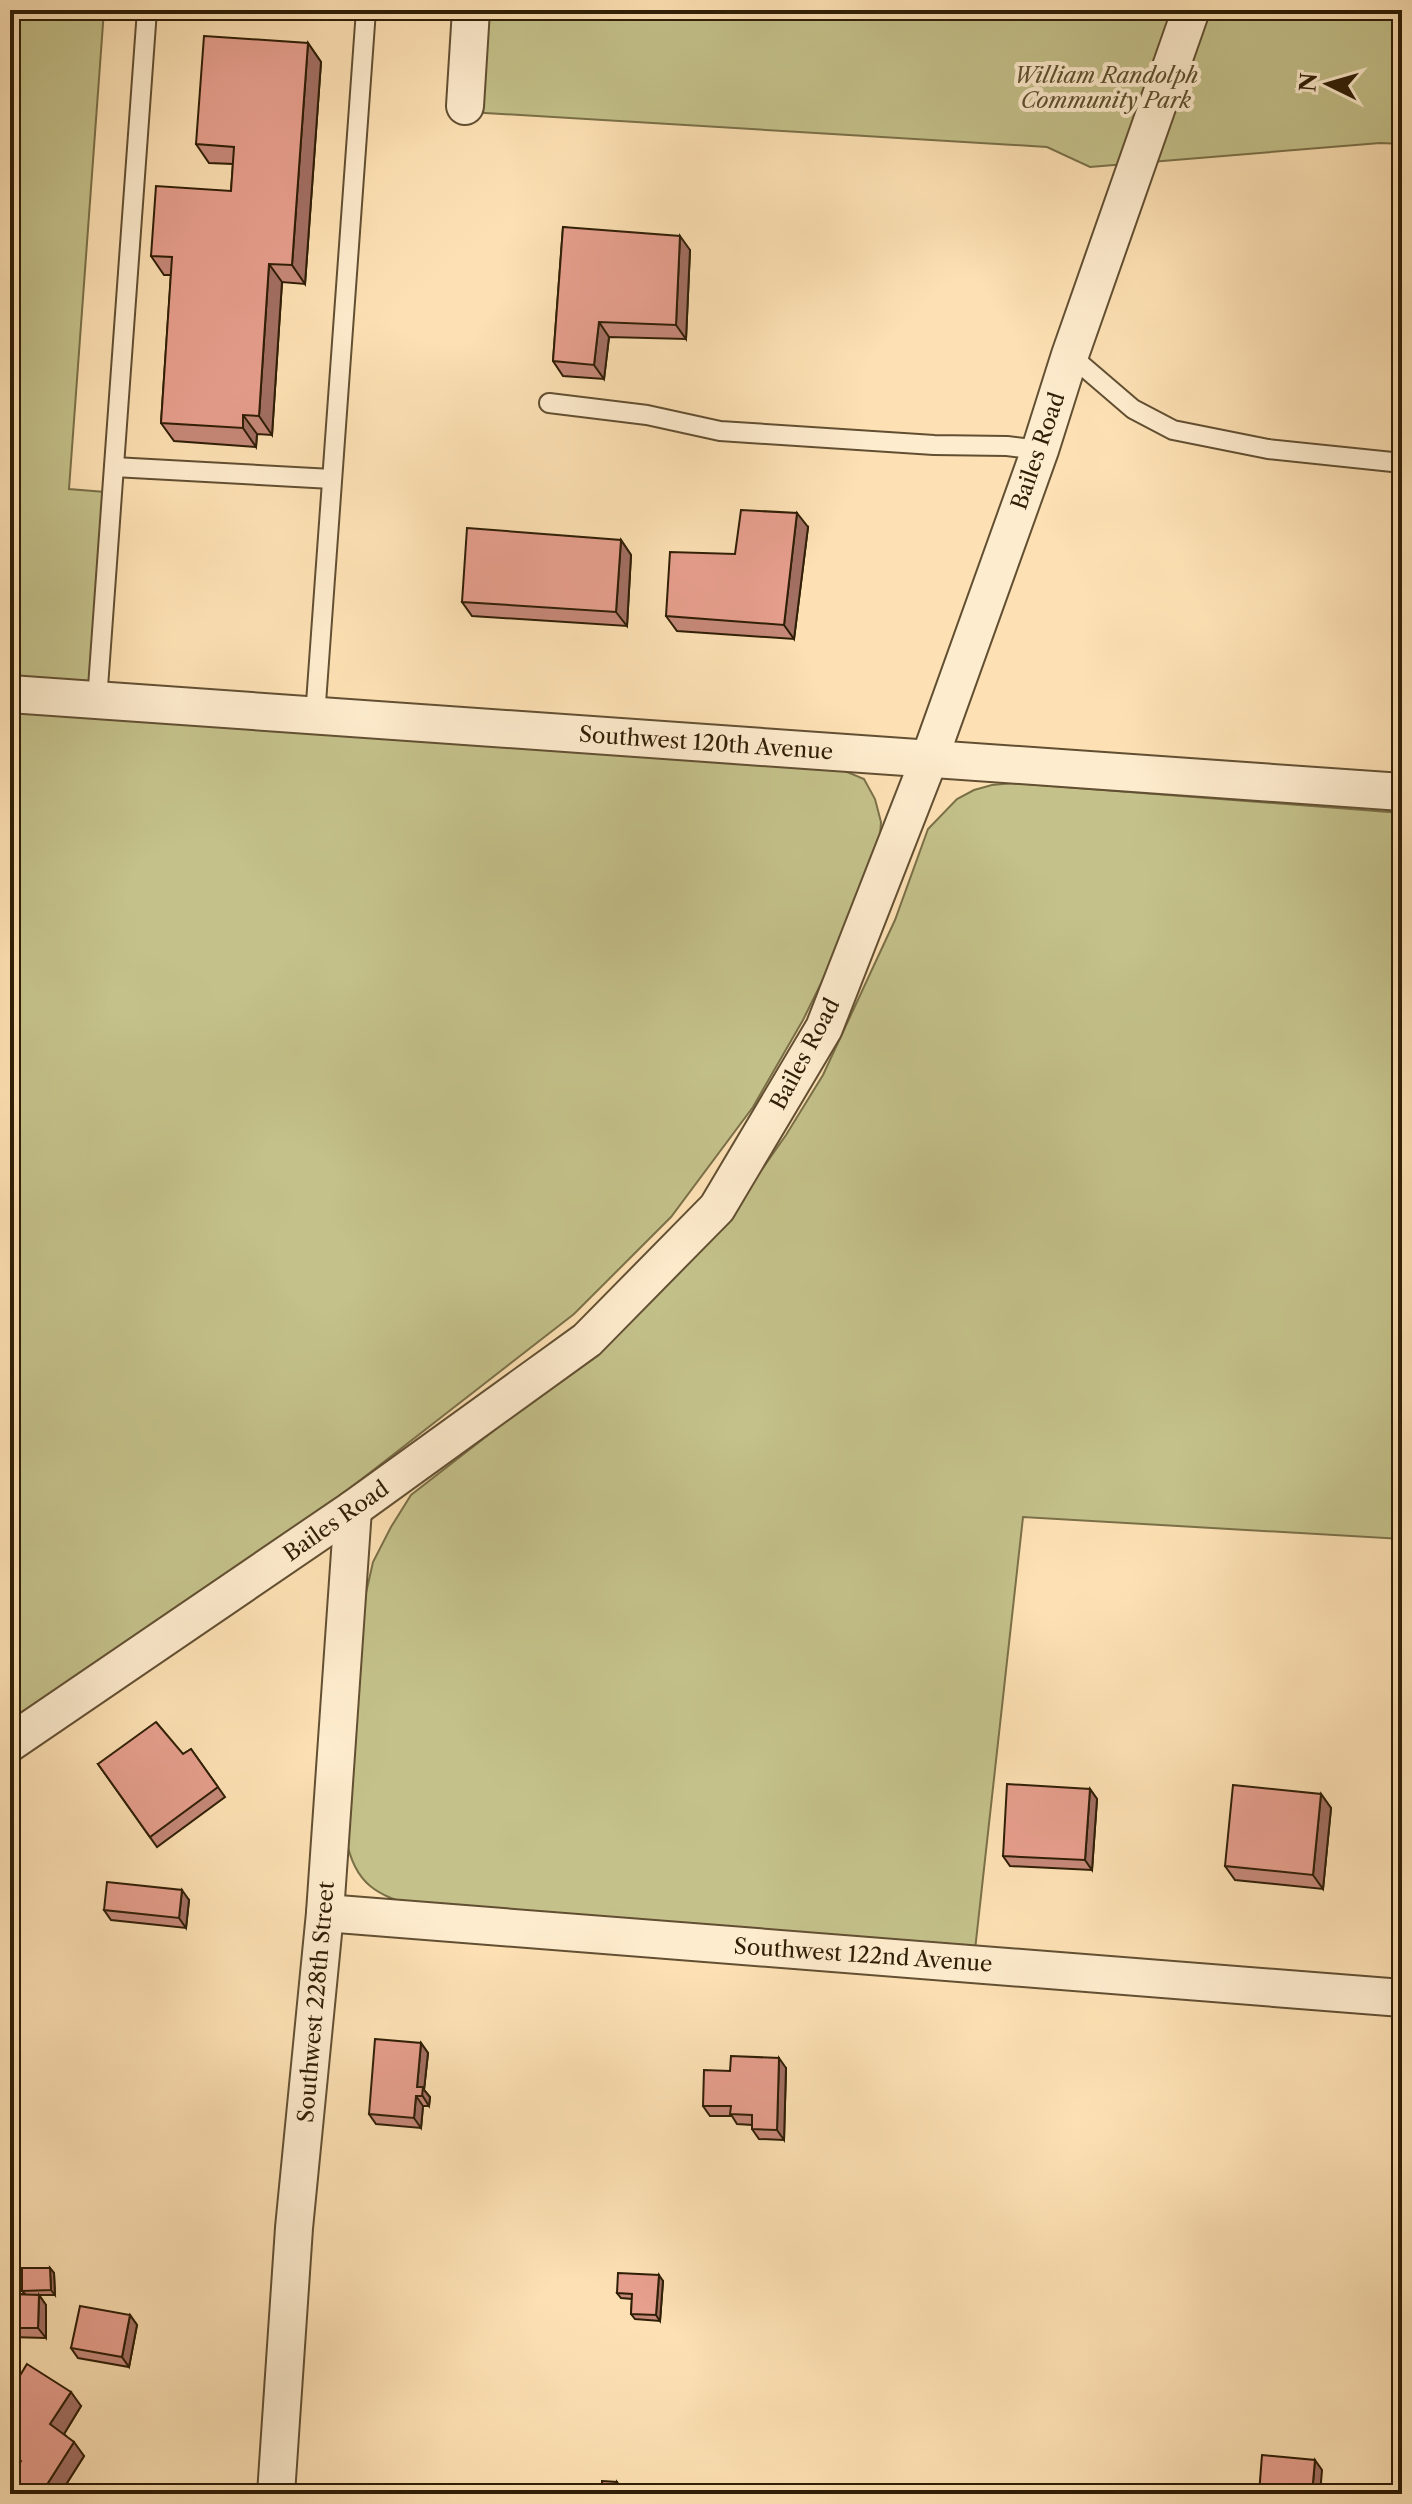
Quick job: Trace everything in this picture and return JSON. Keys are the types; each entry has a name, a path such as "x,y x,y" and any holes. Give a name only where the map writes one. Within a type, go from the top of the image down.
{"street":[{"path":"465,106 471,10"},
{"name":"Bailes Road","path":"10,1743 353,1509 587,1340 717,1208 824,1028 930,757 1040,450 1070,355 1191,10"},
{"name":"Southwest 120th Avenue","path":"10,694 1402,792"},
{"name":"Southwest 228th Street","path":"276,2494 294,2228 325,1913 353,1509"},
{"name":"Southwest 122nd Avenue","path":"325,1913 1402,1998"}],"lane":[{"path":"97,701 147,10"},
{"path":"315,717 366,10"},
{"path":"1070,355 1133,409 1173,430 1268,449 1402,463"},
{"path":"549,403 647,415 720,431 1040,450"},
{"path":"114,467 332,479"}],"green space":[{"path":"10,10 104,10 69,489 105,492 88,715 840,769 864,779 875,799 881,822 879,849 834,957 803,1020 753,1107 671,1217 574,1314 340,1496 10,1728"},
{"name":"William Randolph Community Park","path":"477,10 1402,10 1402,144 1380,143 1090,167 1047,147 469,112"},
{"path":"1014,783 1402,813 1402,1539 1023,1517 975,1950 417,1907 379,1892 362,1878 355,1867 346,1839 353,1719 366,1593 373,1562 391,1527 411,1495 555,1383 739,1202 823,1075 895,920 928,829 957,799 974,790"}],"building":[{"path":"204,36 308,43 292,265 269,264 259,416 243,415 243,428 161,423 172,257 151,256 156,186 231,191 234,147 196,144"},
{"path":"563,227 680,236 676,325 599,322 594,365 553,361"},
{"path":"741,510 797,513 784,625 666,616 670,552 735,554"},
{"path":"467,528 621,540 616,612 462,602"},
{"path":"156,1722 183,1754 191,1749 218,1787 150,1837 98,1764"},
{"path":"1007,1784 1090,1789 1085,1860 1003,1856"},
{"path":"1233,1785 1321,1794 1313,1875 1225,1866"},
{"path":"1396,1785 1402,1785 1402,1877 1392,1877"},
{"path":"107,1882 182,1890 179,1918 104,1910"},
{"path":"375,2039 421,2043 417,2087 423,2087 422,2096 416,2096 414,2118 369,2114"},
{"path":"731,2056 779,2058 777,2130 752,2129 752,2115 730,2114 731,2106 703,2106 704,2070 730,2071"},
{"path":"22,2268 50,2268 51,2290 22,2291"},
{"path":"618,2273 659,2275 656,2315 631,2314 632,2294 617,2293"},
{"path":"10,2294 39,2295 38,2328 10,2328"},
{"path":"80,2306 130,2315 122,2357 71,2348"},
{"path":"27,2364 71,2392 50,2424 74,2442 41,2494 11,2494 10,2479 21,2461 10,2454 10,2378 16,2382"},
{"path":"1262,2455 1315,2460 1312,2494 1259,2494"},
{"path":"602,2481 617,2482 617,2494 602,2494"}]}
